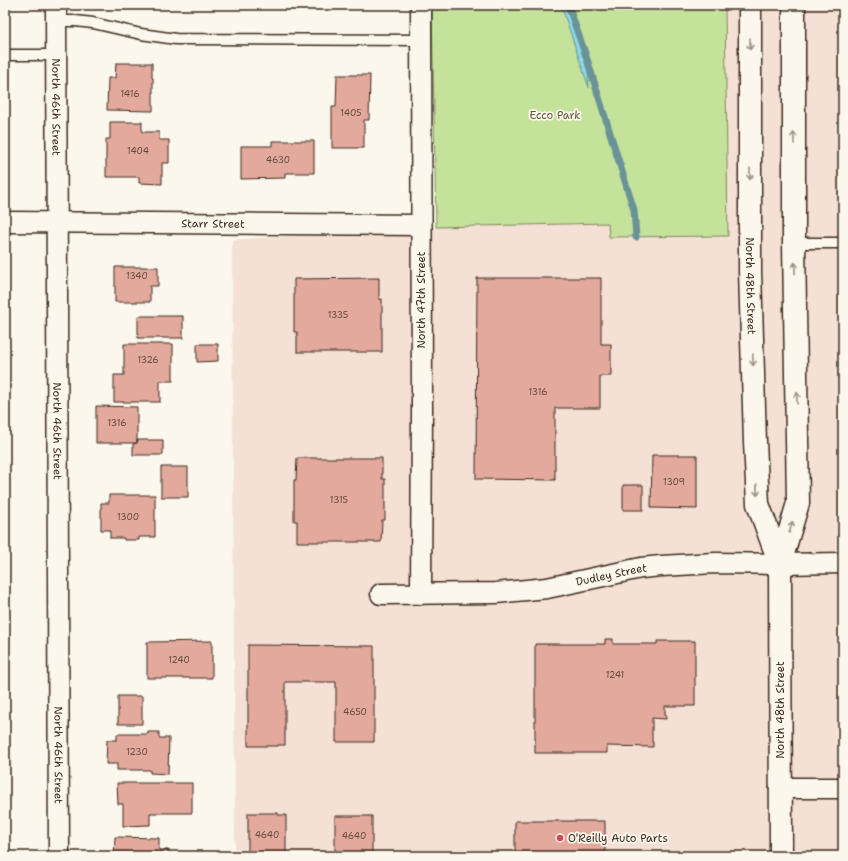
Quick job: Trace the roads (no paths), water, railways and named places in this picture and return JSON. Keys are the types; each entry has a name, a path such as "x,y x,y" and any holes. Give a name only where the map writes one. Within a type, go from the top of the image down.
{"main road":[{"name":"North 48th Street","path":"750,5 750,270 758,504 780,564"},
{"name":"North 48th Street","path":"781,856 780,564 798,502 794,243 794,5"}],"street":[{"name":"North 47th Street","path":"421,5 421,594"},
{"name":"North 46th Street","path":"56,13 59,856"},
{"name":"Starr Street","path":"5,222 421,225"},
{"name":"Dudley Street","path":"382,594 496,593 547,588 641,568 660,566 715,563 843,563"},
{"path":"780,788 843,788"}],"lane":[{"path":"56,13 75,21 93,23 141,34 176,39 421,40"},
{"path":"5,55 56,55"},
{"path":"794,243 843,243"}],"water":[{"path":"561,5 570,5 587,59 589,88"}],"waterway":[{"path":"568,5 587,59 634,210 636,237"}],"place":[{"name":"O'Reilly Auto Parts","path":"560,838"}],"park label":[{"name":"Ecco Park","path":"555,115"}]}
